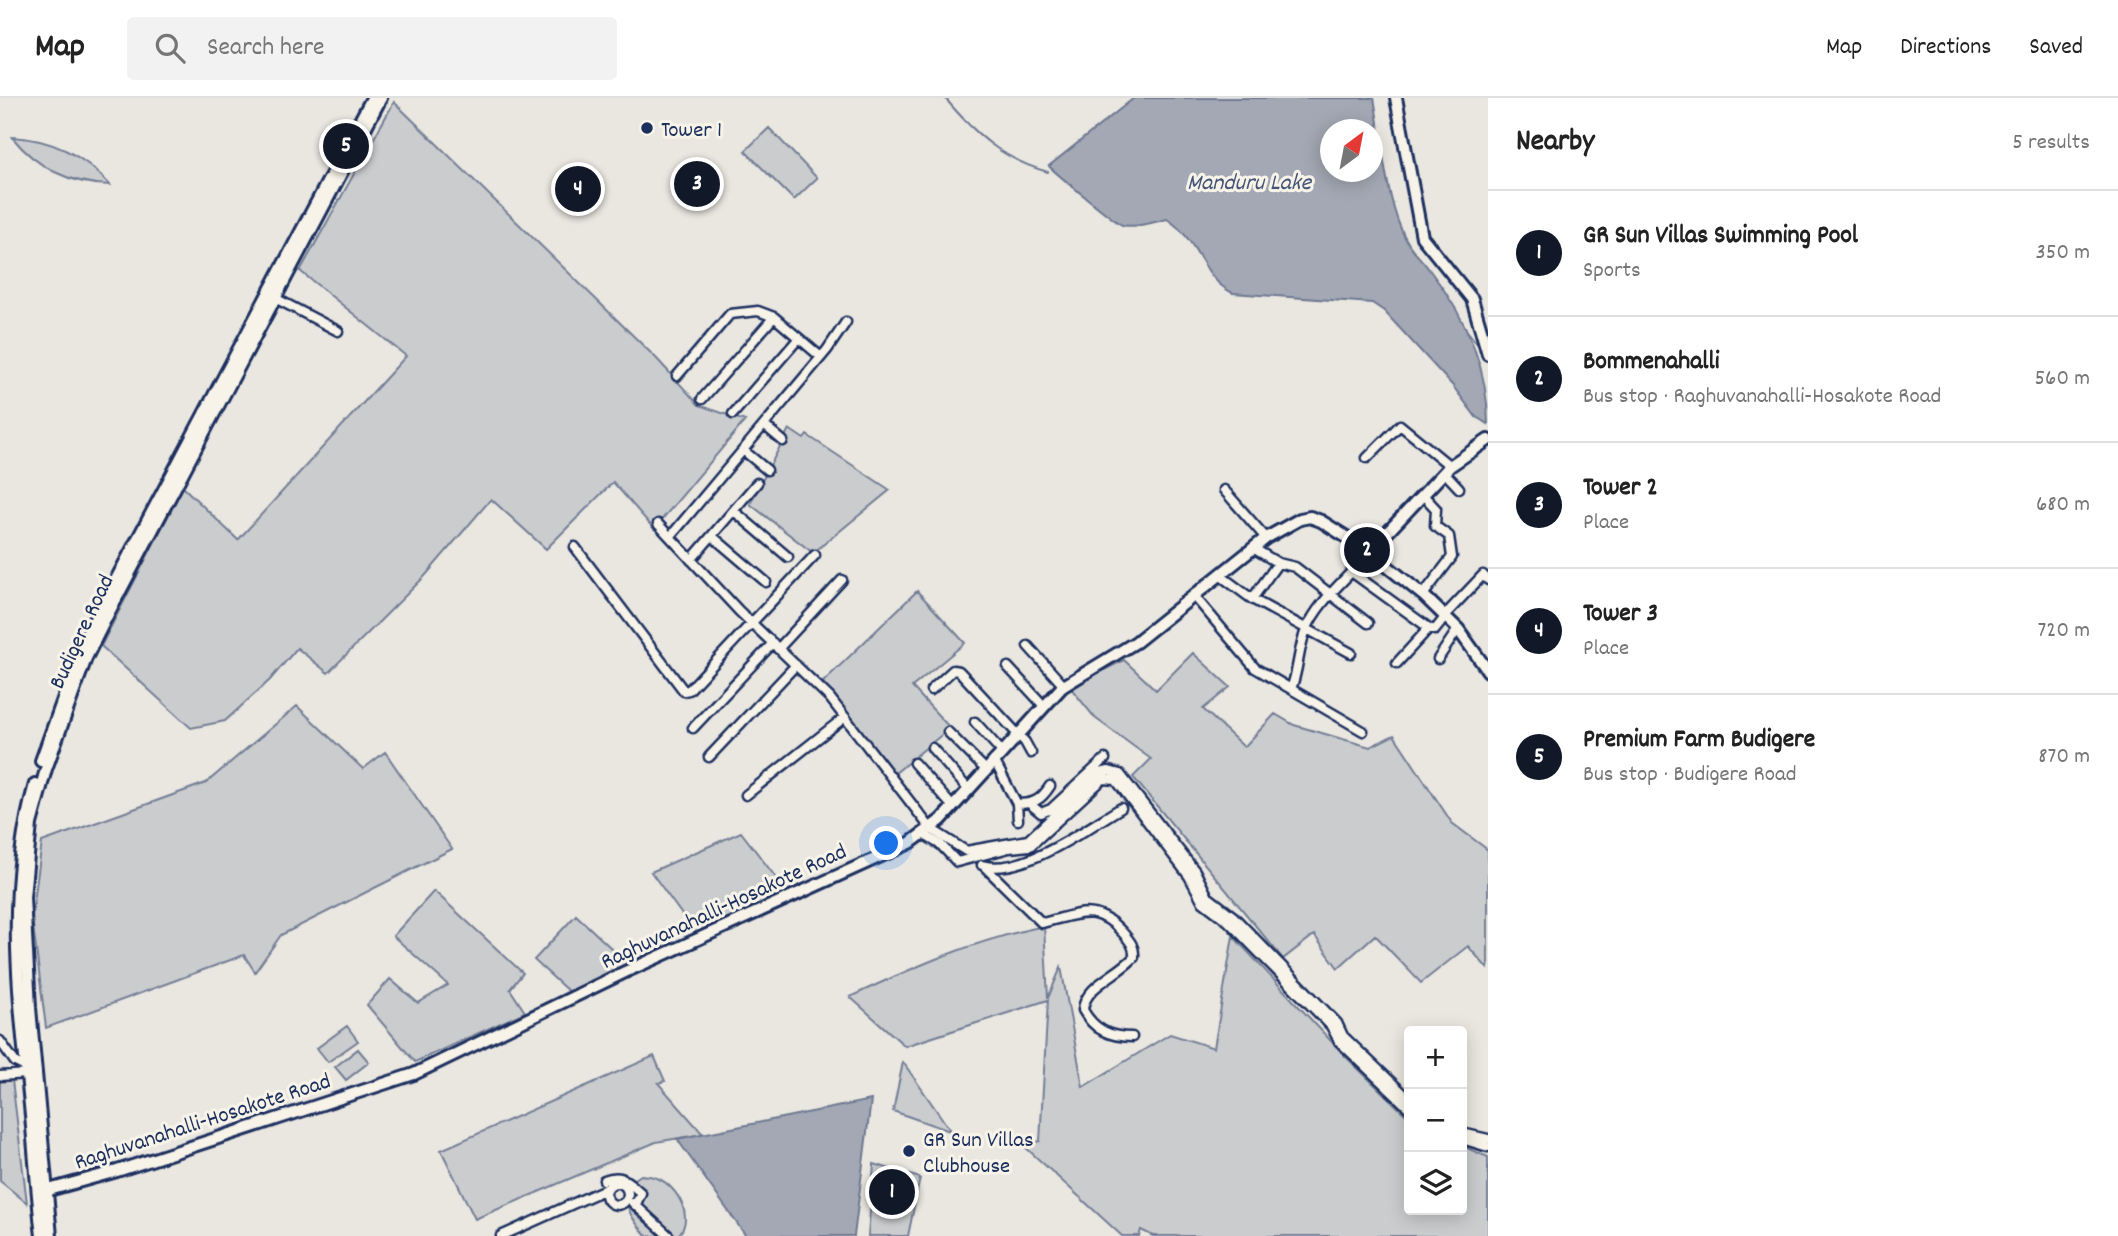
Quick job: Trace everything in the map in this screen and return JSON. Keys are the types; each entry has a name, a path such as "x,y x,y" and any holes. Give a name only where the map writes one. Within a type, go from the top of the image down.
{"main road":[{"name":"Budigere Road","path":"29,1071 24,911 31,824 46,769 91,648 275,298 284,272 372,98"},
{"name":"Budigere Road","path":"51,1236 42,1192 16,925 22,829 77,654 381,98"},
{"path":"1396,98 1422,237 1472,299 1488,354"},
{"path":"1369,552 1447,469 1485,446"},
{"name":"Raghuvanahalli-Hosakote Road","path":"42,1192 117,1171 414,1074 625,972 927,832 1064,686 1136,642 1282,527 1310,517 1321,521 1369,552 1423,595 1458,629 1488,671"},
{"name":"Budigere Road","path":"42,1192 42,1236"}],"street":[{"path":"275,298 338,331"},
{"path":"677,376 730,314 758,311 774,317 821,357"},
{"path":"702,399 774,317"},
{"path":"670,537 821,357 846,322"},
{"path":"733,414 799,338"},
{"path":"764,425 783,441"},
{"path":"1367,458 1400,425 1447,469 1458,488"},
{"path":"743,450 767,470"},
{"path":"691,560 758,483"},
{"path":"1224,491 1266,538"},
{"path":"1423,595 1452,557 1449,536 1435,526 1436,509 1424,496"},
{"path":"734,511 788,556"},
{"path":"658,524 845,717 927,832 957,862 973,855 1030,846 1109,774 1116,779 1192,874 1203,902 1228,921 1338,1023 1343,1036 1404,1093"},
{"path":"712,536 766,582"},
{"path":"575,547 684,691 689,690 815,555"},
{"path":"1253,548 1278,564 1295,567 1368,624"},
{"path":"1291,689 1307,627 1329,593 1353,573 1369,552"},
{"path":"1252,599 1278,564"},
{"path":"1353,573 1435,630 1483,575 1488,580"},
{"path":"1221,576 1252,599 1350,653"},
{"path":"693,729 842,580"},
{"path":"1195,597 1255,668 1363,731"},
{"path":"1397,663 1429,628"},
{"path":"1438,659 1458,629"},
{"path":"1028,646 1064,686"},
{"path":"709,757 796,665"},
{"path":"1007,667 1044,706"},
{"path":"931,690 953,670 959,671 1018,734 1031,752"},
{"path":"746,795 845,717"},
{"path":"975,722 998,756 1017,804 1018,820"},
{"path":"948,732 986,771"},
{"path":"932,748 969,790"},
{"path":"1030,804 1041,813 1051,809 1105,759"},
{"path":"915,763 953,807"},
{"path":"1017,804 1030,804 1042,799 1050,786"},
{"path":"984,866 1002,868 1038,856 1121,808"},
{"path":"927,832 973,855 1042,923 1097,913 1124,934 1133,946 1134,957 1093,991 1083,1003 1083,1010 1102,1032 1115,1037 1132,1037"},
{"path":"1288,977 1333,1028 1339,1041 1404,1103"},
{"path":"0,1041 15,1062 29,1071"},
{"path":"0,1076 29,1071"},
{"path":"1467,1134 1488,1139"},
{"path":"1467,1141 1488,1147"},
{"path":"501,1236 606,1184 617,1175 623,1177 641,1194 636,1204"},
{"path":"606,1184 625,1185 627,1200 621,1205 610,1203 606,1184"},
{"path":"627,1200 636,1204 669,1236"}],"shaded area":[{"path":"394,102 657,359 699,405 745,421 654,529 613,482 546,549 491,499 425,576 328,673 297,648 270,680 225,721 191,728 101,646 183,487 238,540 406,356 300,271"},
{"path":"769,128 817,178 794,200 745,151"},
{"path":"12,137 41,141 66,150 89,165 110,185 68,178 55,172 43,166"},
{"path":"789,429 804,439 807,435 890,490 813,553 750,504"},
{"path":"917,591 965,643 912,687 950,728 894,774 823,682"},
{"path":"1193,653 1230,687 1203,709 1244,747 1275,714 1294,725 1370,747 1394,735 1452,823 1488,850 1488,969 1468,946 1421,983 1375,935 1338,968 1314,935 1283,959 1133,777 1151,759 1095,718 1070,687 1124,660 1156,690"},
{"path":"297,706 363,769 385,752 452,849 281,935 255,972 244,955 46,1028 32,917 42,842 206,783"},
{"path":"741,832 787,892 696,934 651,872"},
{"path":"434,891 523,973 510,989 525,1012 415,1062 367,1005 390,979 418,1003 448,985 393,936"},
{"path":"576,915 629,965 569,992 534,960"},
{"path":"1044,926 1048,998 1061,967 1083,1087 1170,1034 1214,1048 1233,936 1345,1056 1404,1113 1404,1215 1467,1215 1467,1148 1488,1157 1488,1236 1153,1236 1141,1230 1139,1236 1122,1236 1024,1146 1040,1141 1048,1000 905,1046 850,997 945,956"},
{"path":"347,1026 358,1041 328,1062 317,1048"},
{"path":"358,1049 369,1062 346,1080 335,1067"},
{"path":"654,1056 665,1081 658,1083 703,1134 656,1142 475,1219 441,1150"},
{"path":"903,1062 950,1130 950,1131 893,1111"},
{"path":"12,1080 27,1203 0,1181 0,1081"},
{"path":"874,1164 920,1178 908,1236 868,1236"},
{"path":"641,1175 665,1182 678,1196 685,1213 685,1221 677,1236 647,1236 633,1219 626,1200 626,1185"}],"water":[{"name":"Manduru Lake","path":"1134,98 1374,98 1378,119 1320,119 1320,182 1383,182 1383,152 1401,229 1408,243 1454,306 1472,344 1484,383 1488,424 1476,417 1452,385 1384,311 1372,303 1233,293 1214,278 1187,238 1167,219 1139,225 1122,225 1049,166"},
{"path":"871,1100 854,1236 746,1236 677,1139"}],"waterway":[{"path":"945,98 967,123 991,144 1017,160 1048,172"},
{"path":"1468,332 1482,350"}],"place":[{"name":"Tower 1","path":"647,128"},
{"name":"Premium Farm Budigere","path":"346,146"},
{"name":"Tower 2","path":"697,184"},
{"name":"Tower 3","path":"578,189"},
{"name":"Bommenahalli","path":"1367,550"},
{"name":"GR Sun Villas Clubhouse","path":"909,1151"},
{"name":"GR Sun Villas Swimming Pool","path":"892,1192"}]}
